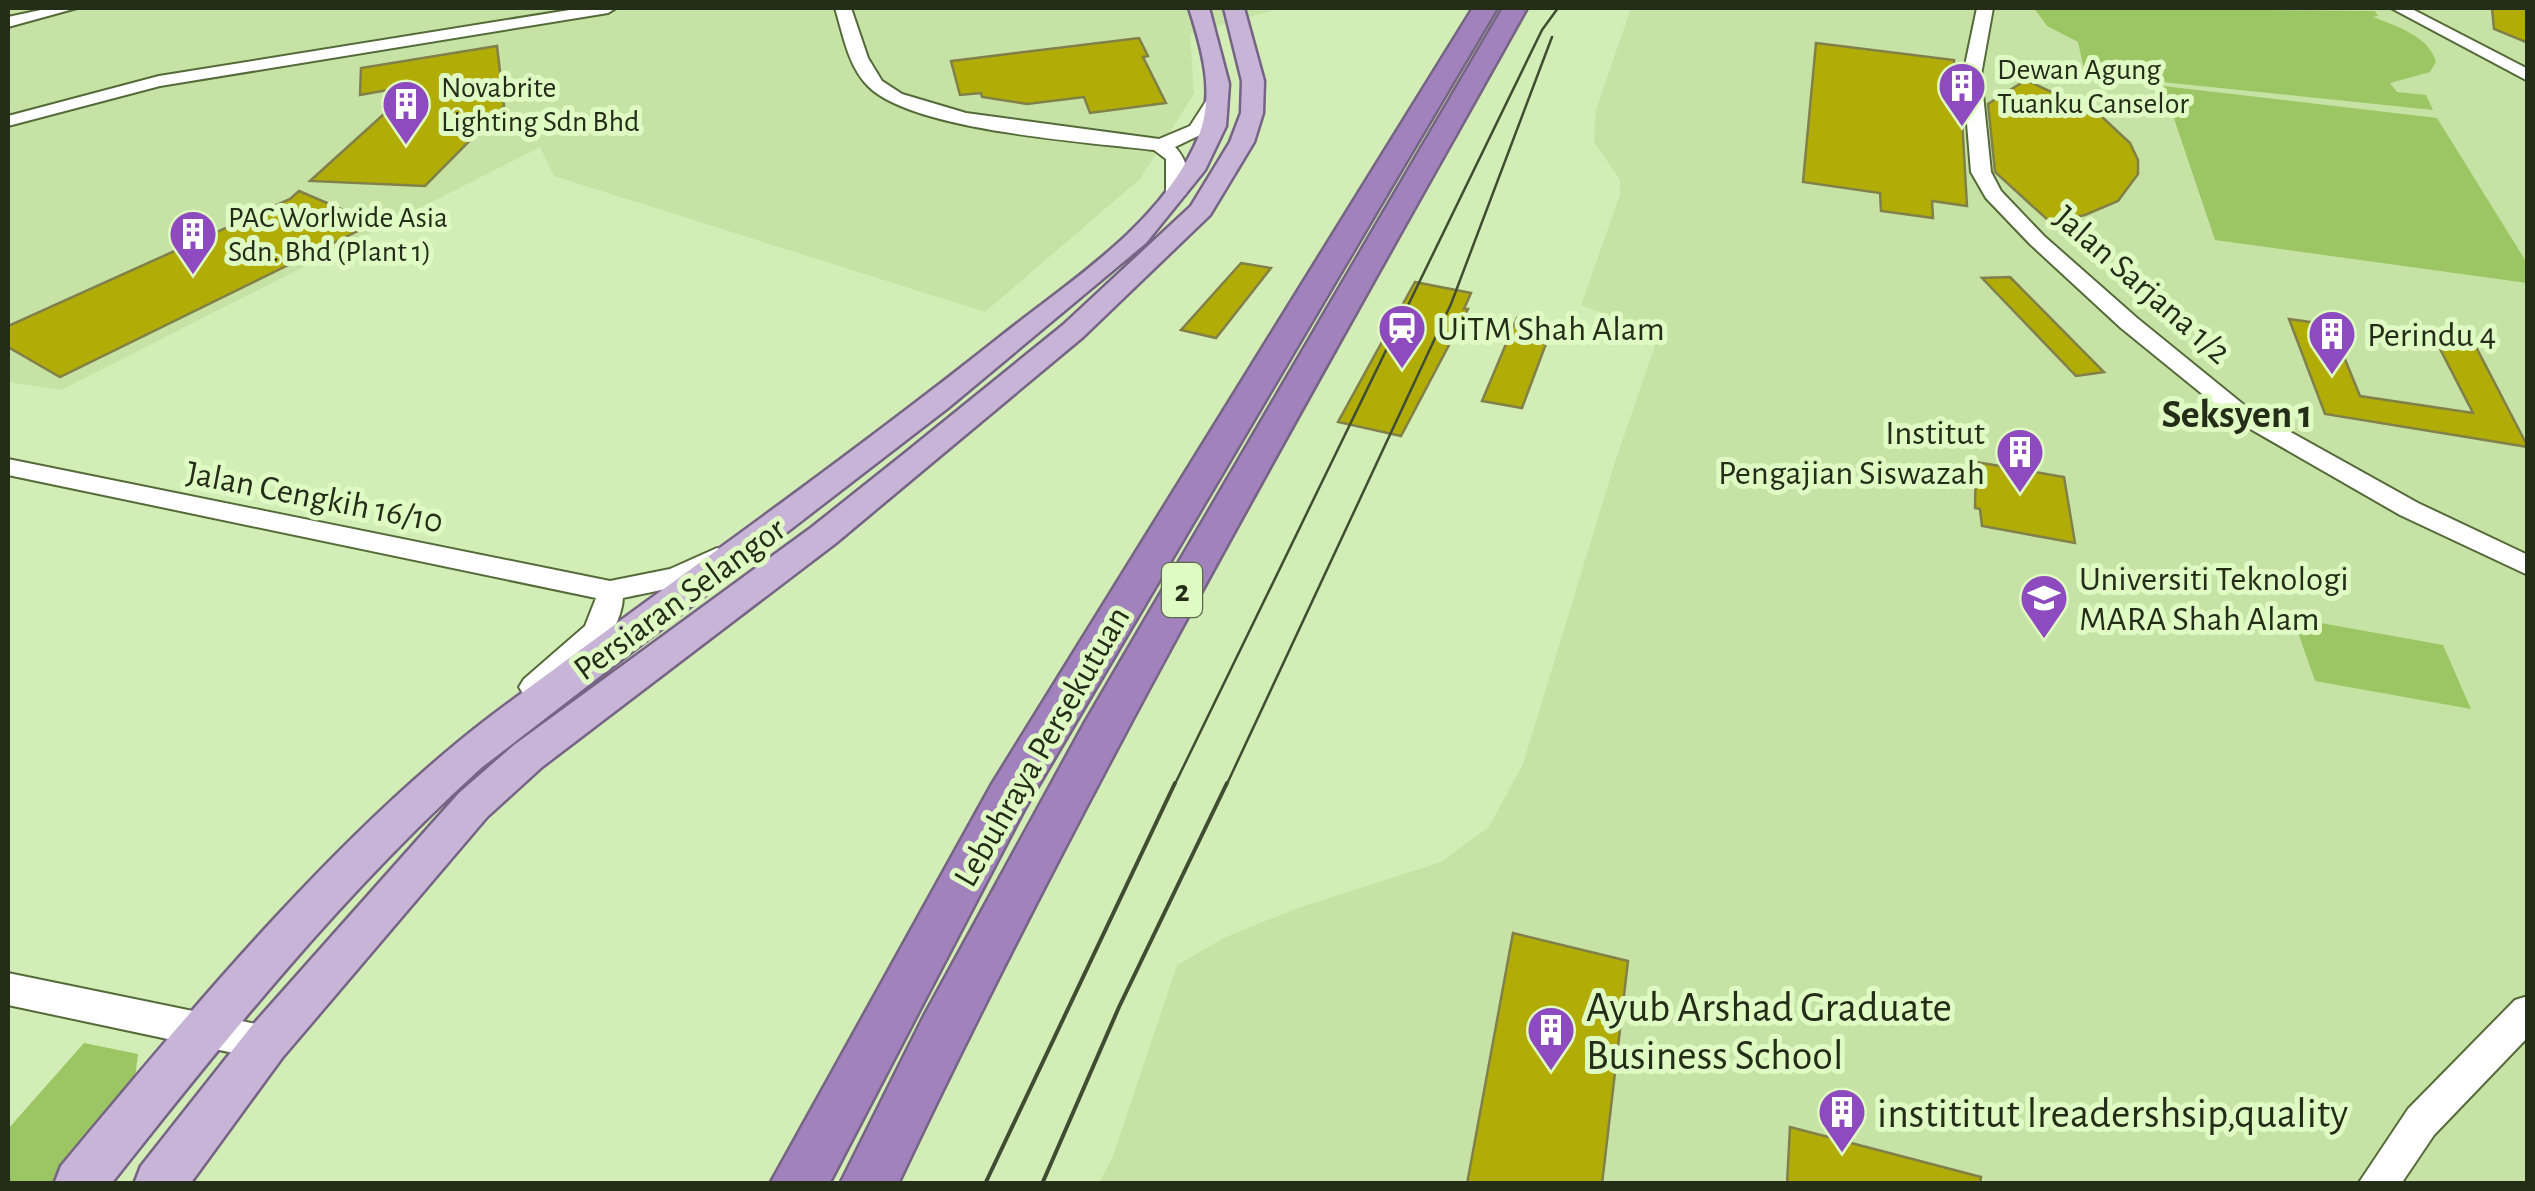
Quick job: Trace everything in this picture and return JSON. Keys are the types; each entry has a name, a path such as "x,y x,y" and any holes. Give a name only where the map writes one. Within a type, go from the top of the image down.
{"highway":[{"name":"Lebuhraya Persekutuan","path":"798,1184 1008,797 1484,8"},
{"name":"Lebuhraya Persekutuan","path":"868,1184 928,1057 1079,768 1515,8"}],"main road":[{"name":"Persiaran Selangor","path":"79,1184 202,1032 432,788 502,728 806,505 1067,296 1143,229 1176,194 1218,124 1220,92 1215,53 1198,8"},
{"name":"Persiaran Selangor","path":"159,1184 266,1043 448,832 528,756 824,535 1073,331 1201,210 1230,167 1252,113 1253,81 1234,8"}],"street":[{"path":"8,22 68,8"},
{"path":"8,122 159,81 608,8"},
{"path":"843,8 862,65 885,92 972,120 1159,145 1173,152 1180,162 1176,194"},
{"name":"Jalan Sarjana 1/2","path":"1985,8 1972,76 1982,172 1993,194 2020,222 2129,323 2241,414 2409,509 2528,566"},
{"path":"2399,8 2528,76"},
{"path":"1159,145 1188,138 1200,130 1220,92"},
{"path":"8,490 20,470"},
{"name":"Jalan Cengkih 16/10","path":"20,470 610,591"},
{"path":"432,788 490,723 604,623 611,606 610,591 678,576 806,505"},
{"path":"8,989 266,1043"},
{"path":"2377,1184 2421,1122 2528,1012"}],"shaded area":[{"path":"8,8 1281,8 1190,34 1194,94 1140,179 985,312 554,176 540,147 61,390 8,382"},
{"name":"Universiti Teknologi MARA Shah Alam","path":"1631,8 2527,8 2527,1183 1098,1184 1112,1159 1177,965 1226,937 1295,909 1441,862 1489,827 1523,764 1615,462 1659,334 1581,305 1620,195 1620,180 1594,142 1596,110"},
{"path":"2034,8 2375,11 2378,16 2373,17 2410,33 2432,53 2436,62 2430,72 2390,83 2397,92 2426,95 2433,110 2085,74 2078,42 2047,26"},
{"path":"2163,86 2437,118 2527,263 2527,283 2215,240"},
{"path":"2293,618 2443,645 2471,709 2315,681"},
{"path":"84,1043 138,1054 135,1078 52,1183 8,1184 8,1129"}],"building":[{"path":"2492,8 2528,8 2528,43 2494,29"},
{"path":"1139,38 1148,56 1143,57 1166,103 1090,113 1084,97 1027,104 982,97 981,93 960,95 951,61"},
{"path":"1816,43 1954,60 1954,100 1961,101 1967,206 1932,201 1933,218 1881,211 1880,193 1803,182"},
{"path":"497,46 504,106 425,186 310,181 416,85 360,95 361,68"},
{"path":"2026,80 2099,114 2130,143 2138,160 2138,174 2118,201 2085,215 2050,222 1995,172 1988,104"},
{"name":"PAC Worlwide Asia Sdn. Bhd (Plant 1)","path":"299,191 374,223 60,377 8,347 8,326 290,199"},
{"path":"1241,263 1271,268 1216,338 1181,330"},
{"path":"2010,277 2104,372 2076,376 1982,278"},
{"path":"1415,282 1471,293 1464,309 1468,309 1401,436 1338,422"},
{"path":"1517,318 1553,325 1522,408 1482,401"},
{"name":"Perindu 4","path":"2289,319 2331,325 2360,396 2473,413 2436,341 2476,347 2528,447 2325,414"},
{"name":"Institut Pengajian Siswazah","path":"1976,462 2064,477 2075,543 1982,526 1980,509 1975,508"},
{"name":"Ayub Arshad Graduate Business School","path":"1513,933 1628,961 1602,1184 1467,1184"},
{"name":"instititut lreadershsip,quality","path":"1790,1127 1981,1177 1980,1184 1787,1184"}],"tram line":[{"path":"1174,786 1542,30 1558,8"},
{"path":"1226,786 1451,304 1552,37"},
{"path":"985,1184 1175,783"},
{"path":"1042,1184 1119,1007 1227,783"}],"place":[{"name":"Dewan Agung Tuanku Canselor","path":"1962,128"},
{"name":"Novabrite Lighting Sdn Bhd","path":"406,146"},
{"name":"PAC Worlwide Asia Sdn. Bhd (Plant 1)","path":"193,276"},
{"name":"UiTM Shah Alam","path":"1402,370"},
{"name":"Perindu 4","path":"2332,376"},
{"name":"Institut Pengajian Siswazah","path":"2020,494"},
{"name":"Universiti Teknologi MARA Shah Alam","path":"2044,640"},
{"name":"Ayub Arshad Graduate Business School","path":"1551,1072"},
{"name":"instititut lreadershsip,quality","path":"1842,1154"}],"district":[{"name":"Seksyen 1","path":"2237,413"}]}
